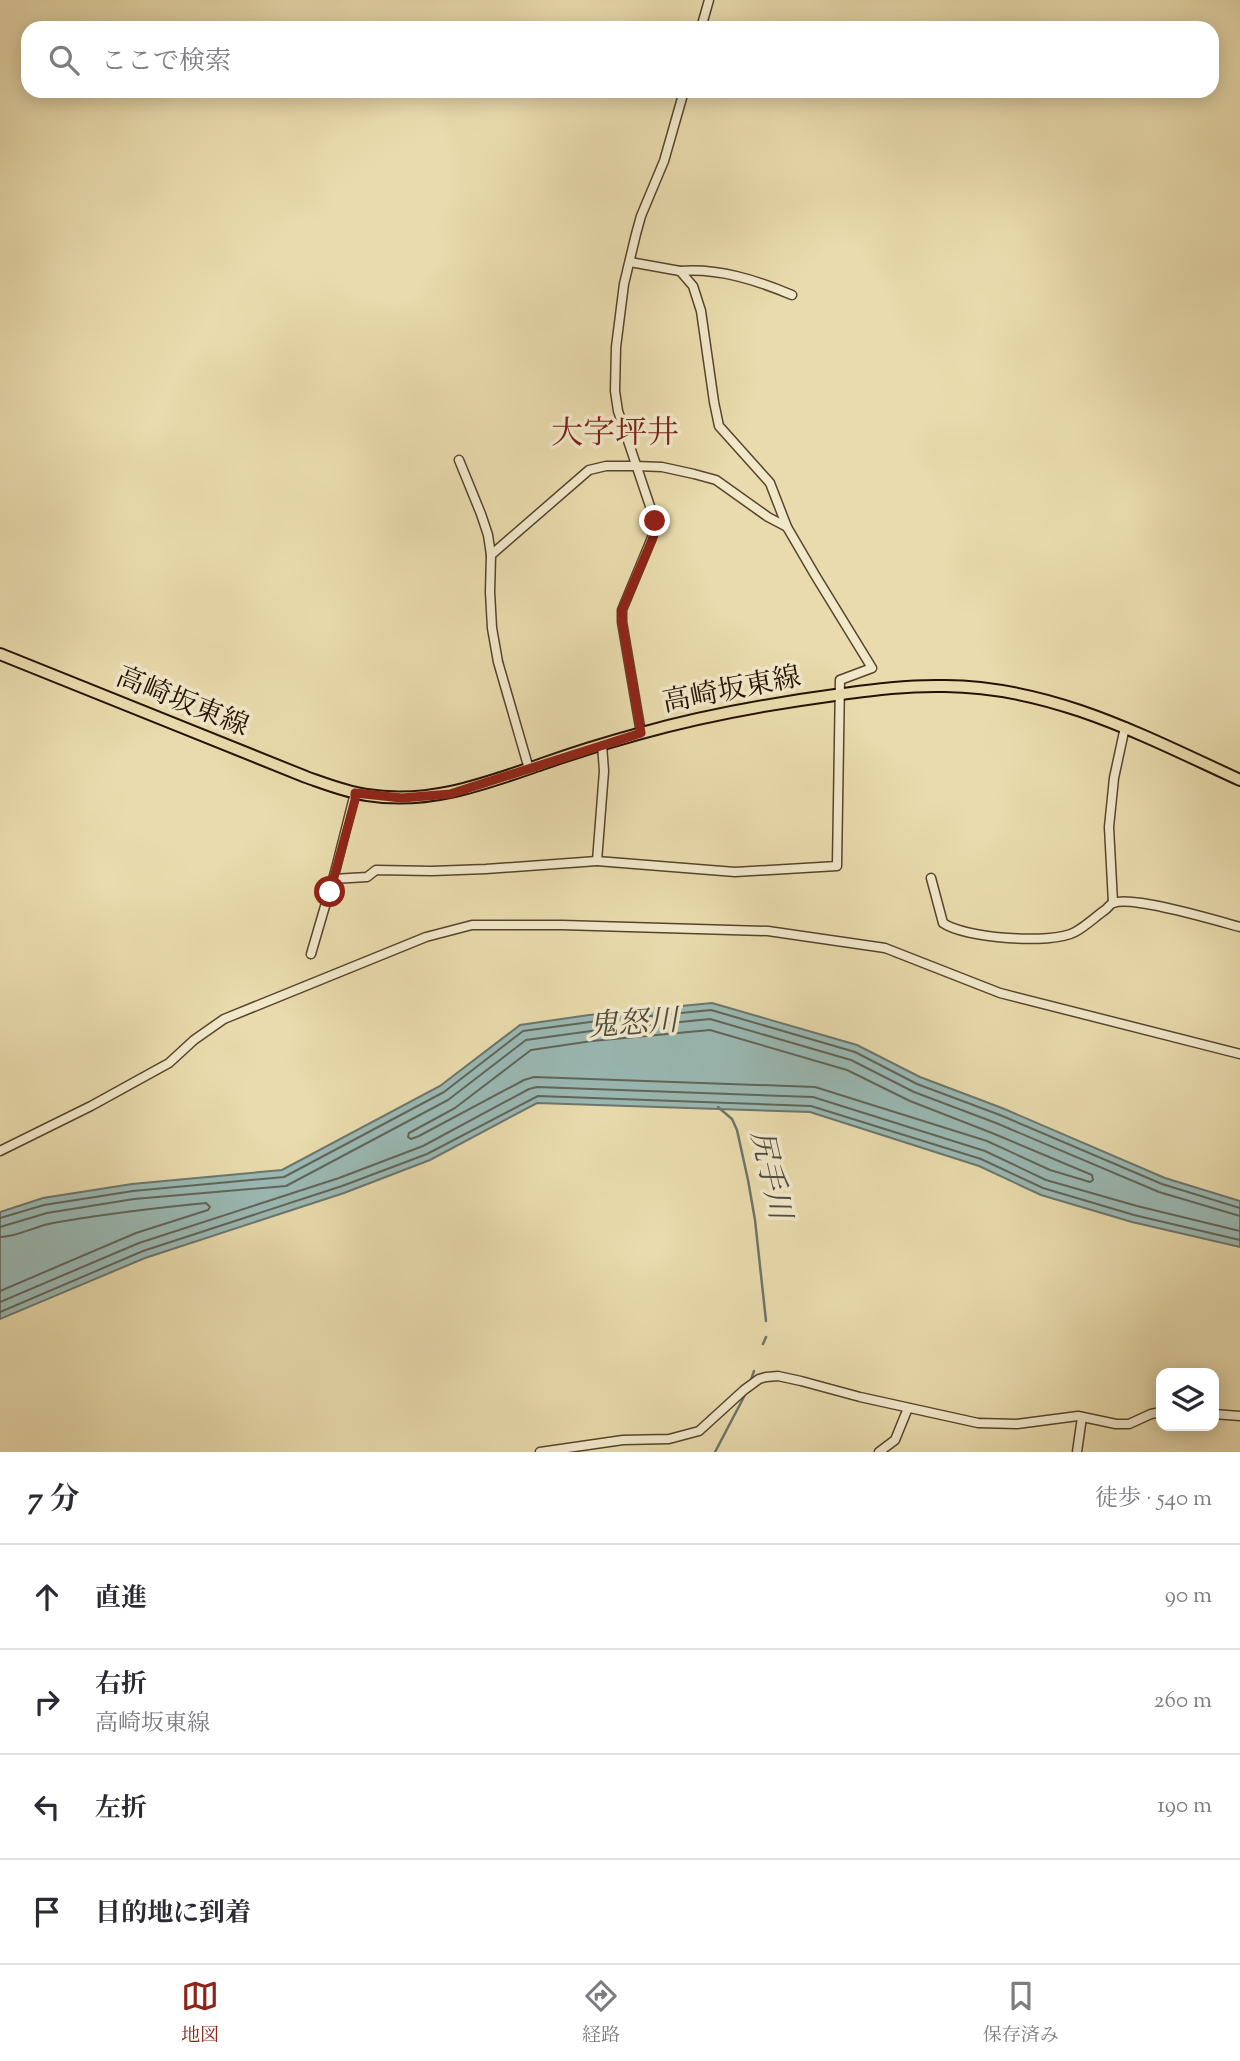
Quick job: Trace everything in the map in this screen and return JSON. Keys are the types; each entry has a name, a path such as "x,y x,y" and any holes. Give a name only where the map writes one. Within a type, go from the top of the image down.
{"main road":[{"name":"高崎坂東線","path":"0,654 306,777 355,793 402,798 461,791 641,733 743,709 916,685 1002,690 1058,703 1125,727 1240,780"}],"street":[{"path":"703,21 709,0"},
{"path":"641,733 622,610 652,540 655,521 623,430 615,391 616,347 624,284 641,216 664,161 682,98"},
{"path":"630,262 680,271 724,272 792,295"},
{"path":"333,879 366,877 376,870 459,870 597,861 735,872 837,866 840,680 872,668 787,527 770,483 719,426 701,311 693,286 680,271"},
{"path":"459,460 481,514 491,555 489,592 498,662 529,769"},
{"path":"491,555 589,470 606,466 662,467 716,480 768,517 787,527"},
{"path":"1113,903 1109,827 1114,778 1125,727"},
{"path":"597,861 604,771 602,745"},
{"path":"311,954 355,793"},
{"path":"931,878 943,922 954,929 1016,938 1056,938 1075,932 1113,903 1135,903 1186,912 1240,927"},
{"path":"0,1152 169,1063 194,1040 224,1019 426,937 472,925 768,931 884,948 1000,993 1240,1054"},
{"path":"540,1452 584,1449 623,1440 669,1439 699,1431 744,1390 766,1377 789,1378 908,1408 994,1425 1068,1416 1129,1424 1156,1413"},
{"path":"879,1452 895,1440 908,1408"},
{"path":"1219,1414 1240,1416"},
{"path":"1077,1452 1082,1417"}],"water":[{"name":"鬼怒川","path":"712,1003 857,1045 920,1077 1002,1108 1165,1178 1240,1201 1240,1247 1132,1222 1041,1195 979,1166 810,1112 537,1103 430,1160 344,1193 145,1258 0,1319 0,1212 43,1198 132,1184 282,1170 440,1086 520,1025"}],"waterway":[{"name":"尻手川","path":"718,1107 732,1119 737,1130 755,1220 766,1321"},
{"name":"尻手川","path":"763,1344 766,1337"},
{"name":"尻手川","path":"751,1380 754,1371"},
{"name":"尻手川","path":"715,1452 746,1393"}],"district":[{"name":"大字坪井","path":"615,435"}],"route":[{"path":"330,892 355,793 402,798 450,794 641,733 622,610 652,540 655,521"}]}
